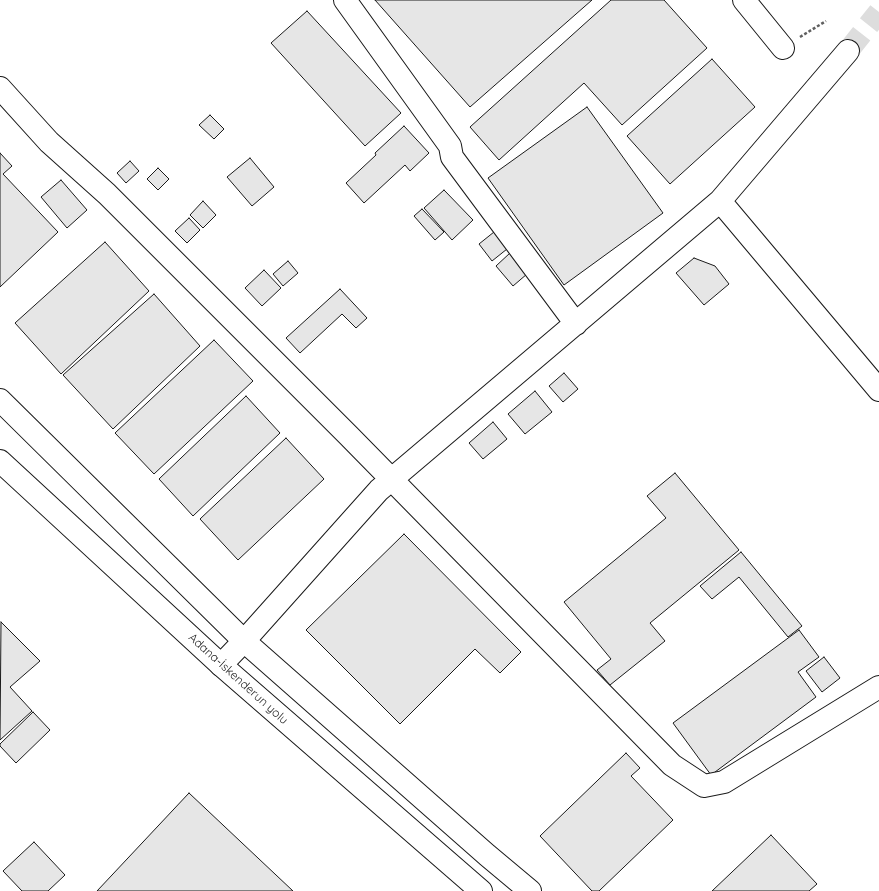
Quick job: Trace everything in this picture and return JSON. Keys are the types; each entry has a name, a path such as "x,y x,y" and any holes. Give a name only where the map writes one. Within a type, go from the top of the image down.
{"main road":[{"path":"345,0 450,146 452,157 576,324"},
{"path":"744,0 783,48"},
{"path":"221,665 379,490 720,201 848,51"},
{"path":"0,88 49,142 107,194 349,436 672,765 704,786 724,782 879,687"},
{"path":"720,201 879,390"},
{"path":"0,400 244,641 481,850 530,891"},
{"name":"Adana-İskenderun yolu","path":"0,460 221,665 481,891"}],"path":[{"path":"783,48 826,21"}],"building":[{"path":"375,0 592,0 470,107"},
{"path":"611,0 664,0 707,48 622,125 584,83 499,160 470,127"},
{"path":"307,11 401,113 365,146 271,43"},
{"path":"712,59 755,107 670,184 627,136"},
{"path":"587,107 663,213 564,285 488,178"},
{"path":"210,115 224,129 214,139 199,125"},
{"path":"404,126 429,153 410,171 405,165 364,203 346,183"},
{"path":"0,153 12,166 3,174 58,232 0,287"},
{"path":"250,158 274,187 252,206 227,177"},
{"path":"130,161 139,171 126,183 117,173"},
{"path":"158,168 169,179 158,190 147,179"},
{"path":"61,180 87,210 67,228 41,197"},
{"path":"444,190 473,220 452,240 424,208"},
{"path":"203,201 216,215 203,228 190,215"},
{"path":"422,209 444,232 435,240 414,216"},
{"path":"189,218 200,230 187,243 175,231"},
{"path":"494,232 507,249 492,261 479,244"},
{"path":"105,242 149,291 61,374 15,323"},
{"path":"510,253 527,274 513,286 496,266"},
{"path":"694,258 715,266 729,284 704,305 676,273"},
{"path":"288,261 298,273 283,286 273,274"},
{"path":"264,270 281,288 262,306 245,288"},
{"path":"340,289 367,318 356,328 342,314 300,353 286,338"},
{"path":"154,294 200,346 113,429 63,375"},
{"path":"214,340 253,381 154,474 115,433"},
{"path":"564,373 578,389 563,402 549,386"},
{"path":"535,391 552,412 525,434 508,414"},
{"path":"246,396 280,433 193,516 159,479"},
{"path":"493,422 507,439 483,459 469,443"},
{"path":"286,438 324,479 238,560 200,519"},
{"path":"675,473 739,550 650,623 665,641 610,685 597,670 611,659 564,602 666,518 647,496"},
{"path":"404,534 521,652 500,673 475,649 400,724 306,630"},
{"path":"741,552 802,626 788,637 739,577 712,599 700,586"},
{"path":"1,622 40,661 10,687 32,711 0,740"},
{"path":"799,630 819,657 798,672 816,697 711,775 673,723"},
{"path":"824,657 840,678 822,692 806,671"},
{"path":"33,712 50,730 16,763 0,746 0,744"},
{"path":"626,753 640,768 631,776 673,820 599,891 592,891 540,836"},
{"path":"189,793 293,891 97,891"},
{"path":"771,835 817,884 809,891 712,891"},
{"path":"34,842 65,875 48,891 22,891 3,871"}],"tunnel":[{"path":"848,51 879,12"}]}
